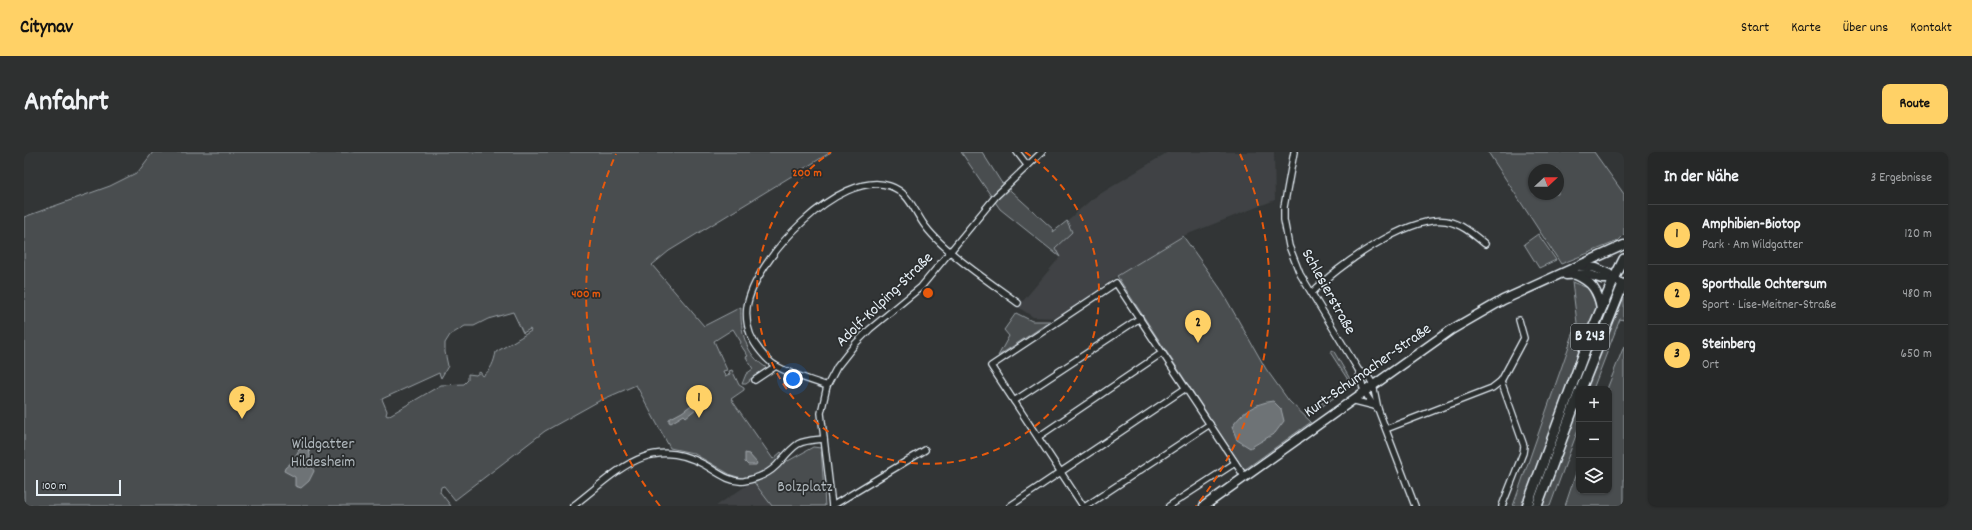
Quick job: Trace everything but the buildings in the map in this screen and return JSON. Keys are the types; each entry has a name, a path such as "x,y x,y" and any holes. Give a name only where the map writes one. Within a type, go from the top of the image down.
{"main road":[{"name":"Kurt-Schumacher-Straße","path":"1204,506 1373,384 1468,318 1510,297 1624,245"},
{"name":"B 243","path":"1527,506 1601,308 1624,259"},
{"path":"1580,266 1596,268 1609,274 1614,279 1624,284"},
{"path":"1573,274 1586,280 1593,286 1599,297 1601,308"},
{"name":"Kurt-Schumacher-Straße","path":"1558,276 1586,274 1602,279 1614,279"},
{"name":"B 243","path":"1581,386 1624,284"},
{"path":"1537,506 1576,401"}],"street":[{"path":"1017,152 1027,165"},
{"path":"951,252 996,196 1042,152"},
{"name":"Schlesierstraße","path":"1294,152 1285,195 1284,220 1293,258 1312,293 1359,370 1366,375 1373,384"},
{"path":"827,386 776,366 755,345 747,327 747,307 754,284 765,264 789,234 811,214 856,186 873,182 890,186 905,194 923,224 936,239 1018,303"},
{"path":"1312,293 1336,271 1369,249 1390,236 1424,222 1446,222 1456,224 1466,228 1485,244"},
{"name":"Adolf-Kolping-Straße","path":"832,506 821,414 827,386 837,368 856,343 888,312 921,286 951,252"},
{"path":"1083,506 991,366 1116,283 1244,476"},
{"path":"1014,401 1140,318"},
{"path":"1386,429 1492,388 1501,381 1524,338 1519,320"},
{"path":"1038,437 1162,353"},
{"path":"755,380 776,366"},
{"name":"Schlesierstraße","path":"1359,370 1360,380 1376,407"},
{"path":"1501,381 1524,446 1523,453 1502,506"},
{"path":"1373,384 1376,407 1386,429 1415,506"},
{"path":"1010,506 1186,388"},
{"path":"1351,400 1376,407"},
{"path":"1086,506 1210,424"},
{"path":"572,506 631,463 662,452 686,456 726,478 741,481 755,478 771,471 798,444 810,440 824,439"},
{"path":"832,506 925,450"},
{"path":"1169,506 1235,463"}],"shaded area":[{"path":"1168,152 1274,152 1275,200 1183,236 1117,276 1058,318 1033,317 1018,307 1060,257 1048,237 1092,199"},
{"path":"706,394 706,401 686,417 684,415 671,423 669,422 669,419 682,412"},
{"path":"1273,401 1281,409 1284,421 1275,433 1250,448 1237,440 1232,427 1240,417 1255,406"},
{"path":"304,441 307,442 311,464 314,471 309,481 301,488 295,486 295,477 284,471 285,468 292,462"},
{"path":"745,453 749,454 757,463 756,465 748,465 745,462"},
{"path":"753,481 772,506 716,506"}],"green space":[{"path":"153,152 831,152 669,251 652,265 704,326 741,307 745,341 754,356 767,368 749,380 750,381 746,384 742,384 746,374 753,369 746,357 748,356 740,344 741,342 733,329 714,341 727,370 723,371 725,376 730,374 729,371 732,370 739,385 744,388 744,390 731,399 773,459 781,452 788,461 813,447 821,448 825,506 772,506 753,481 731,475 693,453 670,448 636,385 599,401 545,431 455,500 444,486 441,487 440,492 451,506 24,506 24,217 110,186 138,172","holes":["513,312 523,333 530,329 531,331 496,352 492,366 483,376 480,372 476,375 468,374 468,380 464,384 441,385 388,416 386,415 387,411 382,399 439,373 441,378 448,366 445,343 450,335 465,326 474,326 488,319"]},
{"path":"961,152 982,152 1001,182 1054,230 1053,232 1067,221 1072,232 1055,248 1060,257 1000,209"},
{"path":"1488,152 1594,152 1624,194 1624,235 1618,241 1561,264"},
{"path":"1538,234 1556,260 1539,268 1524,244"},
{"path":"1183,236 1220,288 1266,369 1289,401 1311,422 1244,470 1117,276"},
{"path":"1572,282 1588,288 1597,307 1522,506 1513,506 1577,323"},
{"path":"1624,298 1624,320 1620,319 1594,386 1585,386 1620,301"},
{"path":"1016,313 1032,321 1051,321 998,356 1009,336 1004,330"},
{"path":"1624,346 1624,506 1565,506 1576,473 1576,494 1612,494 1612,386 1608,386"},
{"path":"1333,350 1353,384 1313,413 1311,411 1350,383 1330,352"},
{"path":"1576,410 1576,435 1550,506 1541,506"}],"place":[{"name":"Sporthalle Ochtersum","path":"1198,343"},
{"name":"Amphibien-Biotop","path":"699,418"},
{"name":"Steinberg","path":"242,419"}],"park label":[{"name":"Wildgatter Hildesheim","path":"323,453"},
{"name":"Bolzplatz","path":"805,487"}]}
